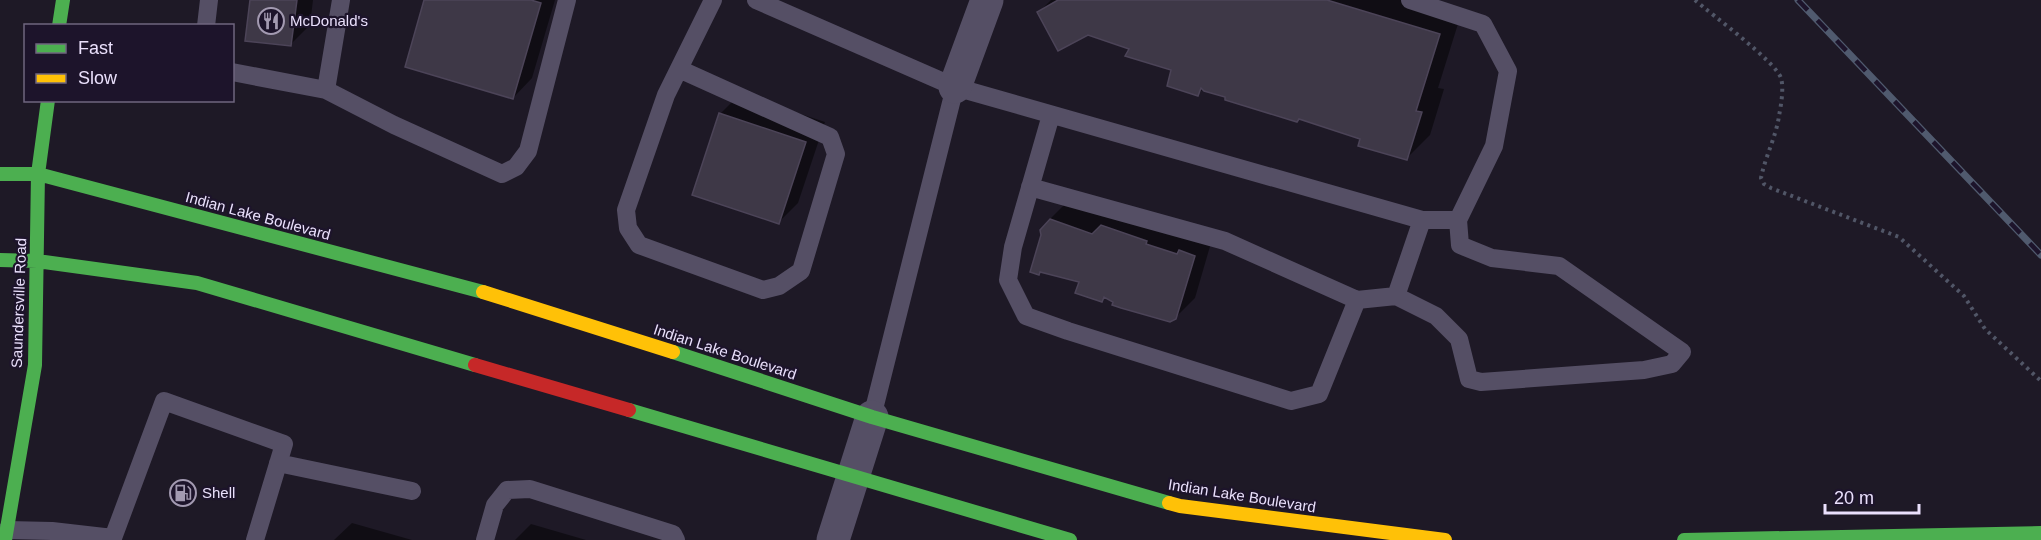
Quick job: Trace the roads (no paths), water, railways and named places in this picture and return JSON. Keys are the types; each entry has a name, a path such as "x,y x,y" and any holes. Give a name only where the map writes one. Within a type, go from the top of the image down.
{"main road":[{"path":"59,24 63,0"},
{"name":"Saundersville Road","path":"6,535 35,365 38,174 48,102"},
{"name":"Indian Lake Boulevard","path":"0,174 38,174 505,298 872,417 1180,506 1445,540"},
{"path":"0,260 37,261 198,283 1070,540"},
{"path":"1684,540 2041,533"}],"street":[{"path":"955,87 987,0"},
{"path":"833,540 872,417"}],"lane":[{"path":"206,24 209,0"},
{"path":"326,90 341,0"},
{"path":"234,72 326,90 502,174 516,167 528,150 567,0"},
{"path":"679,69 830,137 836,154 801,271 779,286 763,290 639,245 628,228 626,210 666,95 712,0"},
{"path":"756,0 955,87 1422,220 1458,220"},
{"path":"1030,187 1225,241 1357,300 1396,296 1436,316 1459,339 1469,379 1481,382 1644,370 1672,364 1682,352 1559,266 1492,258 1460,245 1458,220 1494,146 1508,71 1483,24 1410,0"},
{"path":"872,417 955,87"},
{"path":"1051,115 1013,247 1008,280 1026,316 1291,401 1319,394 1357,300"},
{"path":"1396,296 1422,220"},
{"path":"6,535 52,531 113,539 164,401 284,444 255,540"},
{"path":"278,463 412,491"},
{"path":"485,540 495,505 507,490 530,489 673,534 676,540"}],"railway":[{"path":"1798,0 2041,255"}],"place":[{"name":"McDonald's","path":"271,21"},
{"name":"Shell","path":"183,493"}]}
